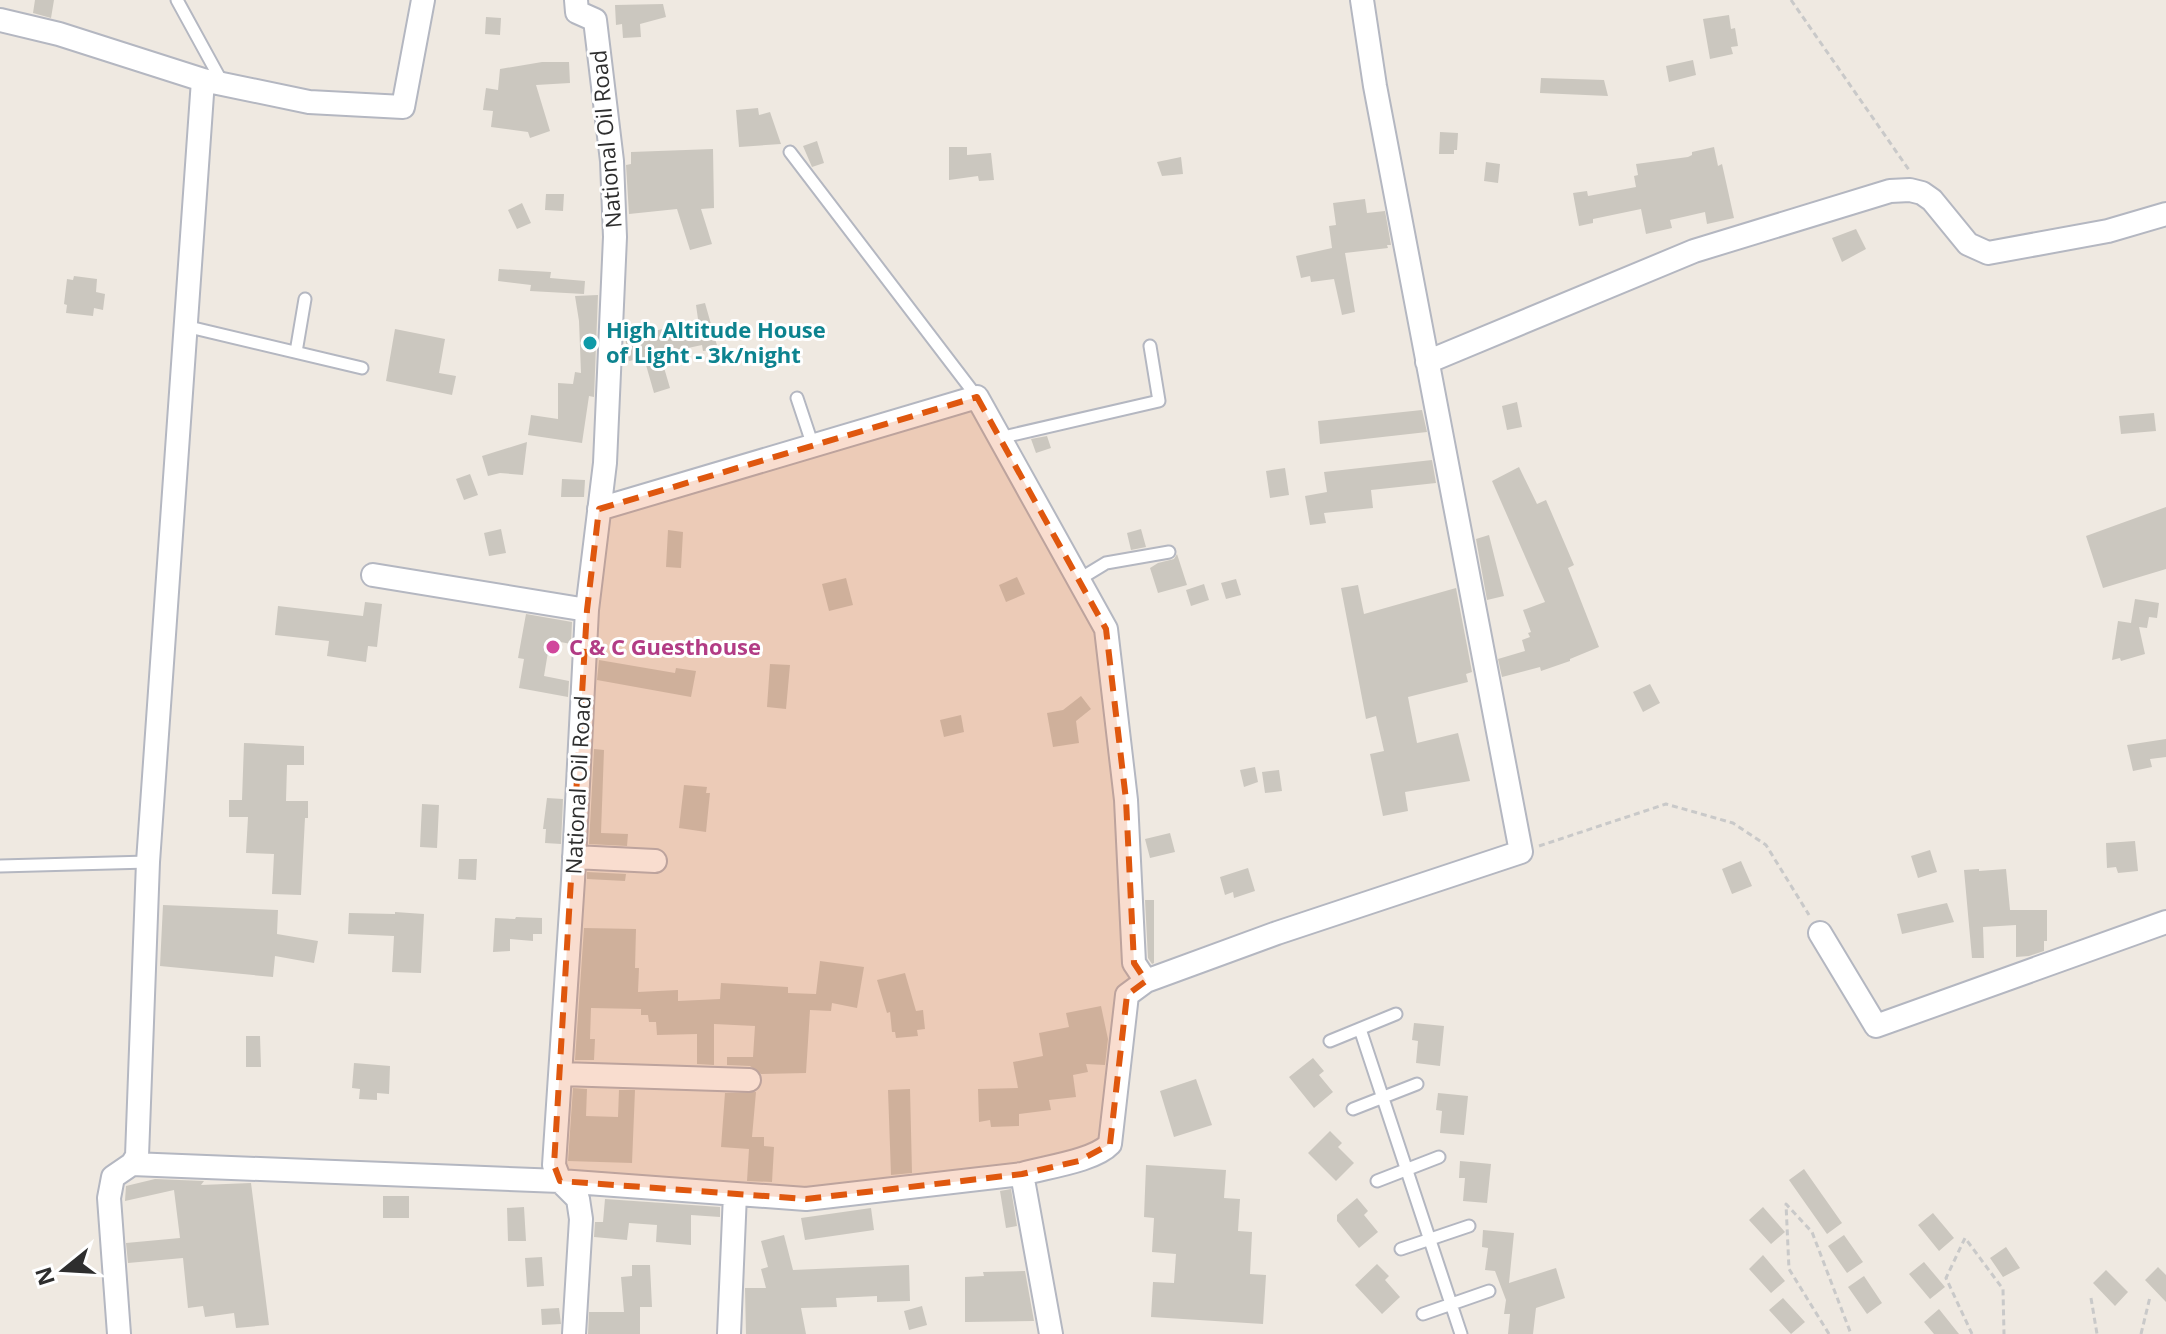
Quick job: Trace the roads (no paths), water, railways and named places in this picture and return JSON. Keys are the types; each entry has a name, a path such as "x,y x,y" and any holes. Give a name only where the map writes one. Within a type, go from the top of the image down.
{"street":[{"path":"0,20 59,34 213,82 309,102 403,107 423,0"},
{"name":"National Oil Road","path":"574,1334 581,1219 576,1194 560,1181 554,1165 587,610 605,463 615,237 612,161 595,20 577,12 576,0"},
{"path":"132,1164 560,1181 806,1199 1022,1174 1058,1163 1079,1161 1110,1144 1127,995 1146,981 1277,933 1521,852 1375,86 1362,0"},
{"path":"119,1334 109,1198 113,1177 132,1164 137,1156 148,862 185,326 213,82"},
{"path":"1427,362 1694,251 1890,191 1922,193 1932,200 1968,244 1988,253 2108,231 2166,214"},
{"path":"599,509 977,397 1106,629 1126,800 1134,963 1146,981"},
{"path":"373,575 587,610"},
{"path":"574,857 655,861"},
{"path":"1820,933 1876,1026 2166,922"},
{"path":"561,1074 749,1080"},
{"path":"1022,1174 1051,1334"},
{"path":"729,1334 735,1194"}],"lane":[{"path":"177,0 213,82"},
{"path":"790,152 977,397"},
{"path":"296,352 305,299"},
{"path":"185,326 362,368"},
{"path":"999,438 1159,401 1150,346"},
{"path":"797,398 813,446"},
{"path":"1078,580 1106,563 1169,552"},
{"path":"0,866 148,862"},
{"path":"1330,1041 1396,1014"},
{"path":"1360,1029 1461,1334"},
{"path":"1353,1109 1417,1084"},
{"path":"1377,1181 1439,1157"},
{"path":"1401,1249 1469,1226"},
{"path":"1423,1314 1489,1291"}],"place":[{"name":"High Altitude House of Light - 3k/night","path":"590,343"},
{"name":"C & C Guesthouse","path":"553,647"}]}
